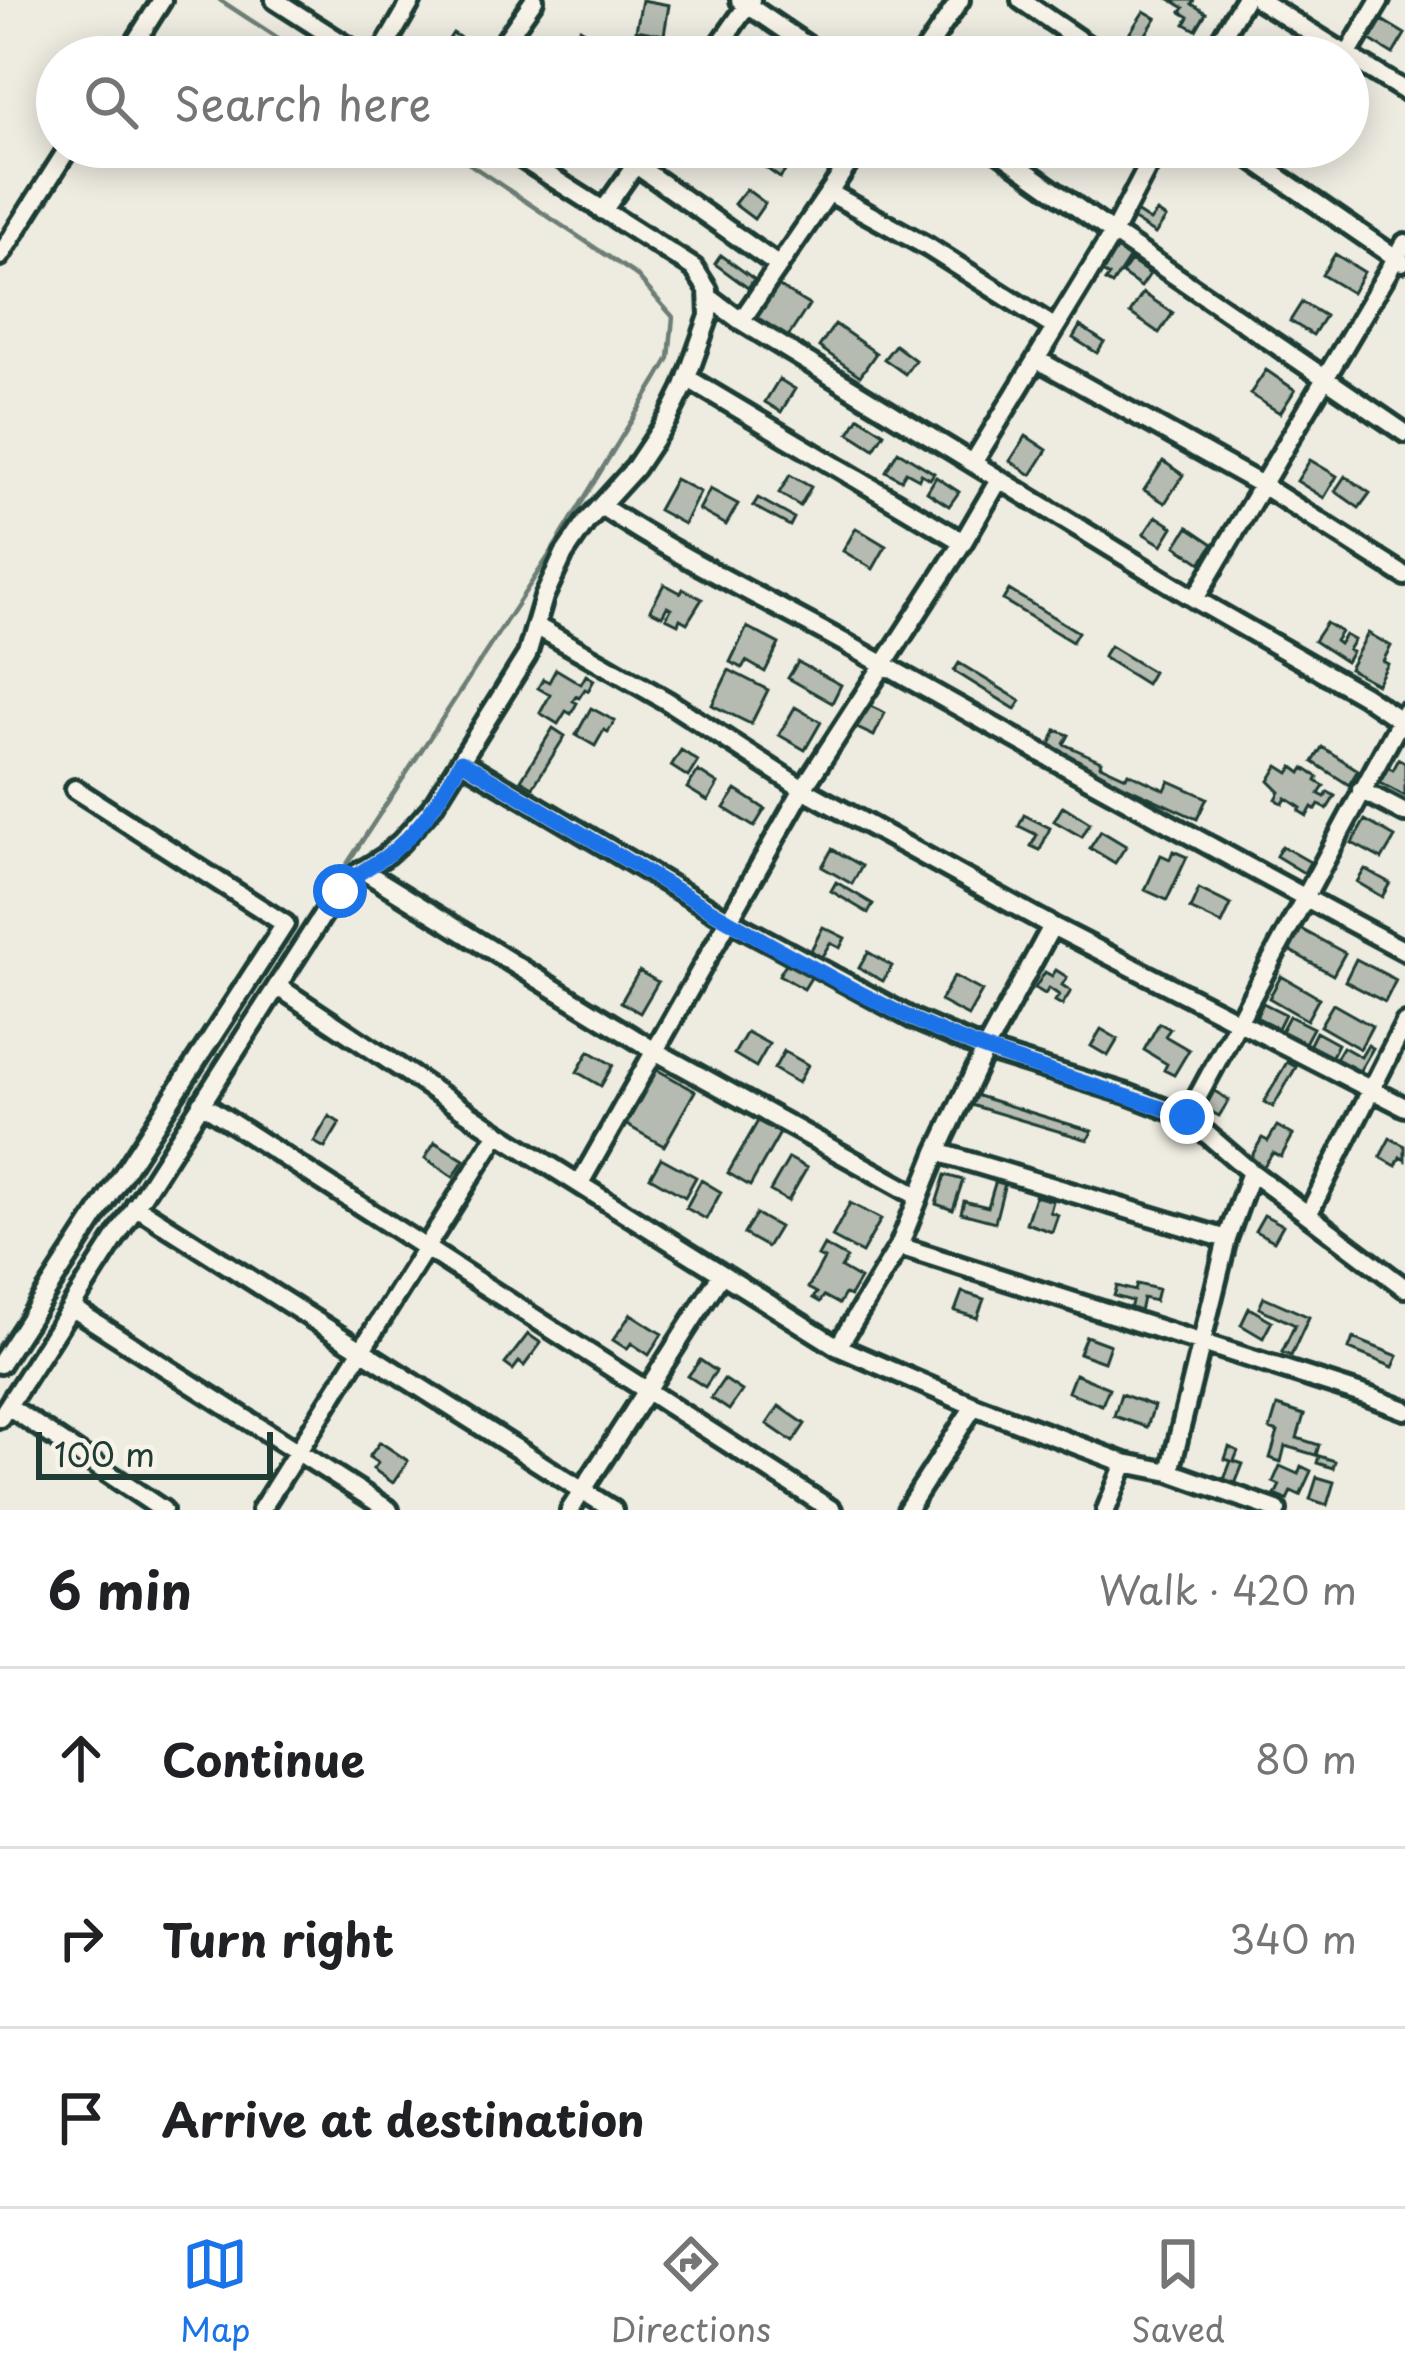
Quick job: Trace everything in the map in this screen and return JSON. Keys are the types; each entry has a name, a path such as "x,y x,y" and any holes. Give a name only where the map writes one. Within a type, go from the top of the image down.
{"street":[{"path":"139,36 162,0"},
{"path":"274,0 331,36"},
{"path":"391,36 412,0"},
{"path":"509,36 534,0"},
{"path":"935,36 960,0"},
{"path":"1021,0 1073,36"},
{"path":"1223,36 1244,0"},
{"path":"1259,0 1318,36"},
{"path":"1359,36 1380,0"},
{"path":"725,36 747,2 795,36"},
{"path":"1369,68 1405,91"},
{"path":"0,256 56,168"},
{"path":"163,1510 4,1412 340,891 418,826 443,792 527,656 544,597 564,554 653,443 687,378 709,316 705,282 694,268 536,168"},
{"path":"603,211 633,168"},
{"path":"639,168 779,266"},
{"path":"741,321 846,168"},
{"path":"1022,168 1405,433"},
{"path":"974,464 1147,168"},
{"path":"1196,599 1402,255 1267,168"},
{"path":"830,193 928,247 1054,327"},
{"path":"710,298 1196,599 1402,716 1187,1117"},
{"path":"1038,360 1262,485 1405,576"},
{"path":"687,378 963,542"},
{"path":"580,1183 802,789 1000,480"},
{"path":"601,506 653,540 1405,950"},
{"path":"536,626 667,701 802,789 1052,926 1405,1107"},
{"path":"461,761 729,920 913,1019 986,1050 1187,1117 1251,1172 1405,1288"},
{"path":"0,1364 285,924 75,789"},
{"path":"1361,790 1405,813"},
{"path":"362,870 656,1051 919,1197"},
{"path":"838,1347 899,1246 937,1152 1052,926"},
{"path":"277,986 498,1133 838,1347 974,1406 1125,1463 1169,1472 1269,1508"},
{"path":"1308,1215 1405,1023"},
{"path":"201,1102 832,1510"},
{"path":"261,1510 498,1133"},
{"path":"937,1152 1228,1239"},
{"path":"1169,1472 1228,1239 1251,1172"},
{"path":"135,1206 613,1510"},
{"path":"899,1246 1405,1411"},
{"path":"570,1510 722,1275"},
{"path":"71,1307 389,1510"},
{"path":"911,1509 974,1406"},
{"path":"1106,1510 1125,1463"}],"building":[{"path":"642,0 669,5 664,35 636,30"},
{"path":"1171,0 1194,0 1192,4 1206,13 1196,30 1185,24 1189,17 1181,12 1184,8"},
{"path":"1144,11 1156,18 1145,36 1129,34"},
{"path":"1382,20 1405,34 1393,54 1370,40"},
{"path":"766,168 787,168 780,178"},
{"path":"746,189 765,203 754,219 734,204"},
{"path":"1133,210 1150,221 1157,212 1166,218 1155,234 1129,217"},
{"path":"1117,245 1132,254 1112,285 1100,271"},
{"path":"1335,254 1364,272 1352,293 1322,275"},
{"path":"721,255 754,279 748,288 715,264"},
{"path":"1131,261 1150,274 1141,287 1122,274"},
{"path":"776,285 809,305 788,337 756,317"},
{"path":"1143,293 1173,313 1159,333 1130,313"},
{"path":"1302,302 1325,316 1313,335 1290,321"},
{"path":"835,324 876,353 860,376 819,347"},
{"path":"1080,326 1104,342 1097,353 1073,338"},
{"path":"895,345 915,360 905,374 884,359"},
{"path":"1266,370 1295,390 1280,413 1250,394"},
{"path":"779,379 795,389 781,412 765,402"},
{"path":"859,417 884,433 874,449 849,433"},
{"path":"1026,436 1047,450 1031,475 1010,461"},
{"path":"898,451 934,473 930,479 906,472 901,480 886,471"},
{"path":"1310,460 1337,476 1324,498 1297,481"},
{"path":"1163,461 1183,475 1165,503 1144,490"},
{"path":"790,475 811,487 800,506 779,493"},
{"path":"1345,476 1370,493 1359,508 1335,491"},
{"path":"936,477 959,492 949,506 927,492"},
{"path":"675,479 700,492 684,524 658,510"},
{"path":"710,489 738,504 726,525 699,510"},
{"path":"758,498 794,518 790,526 753,506"},
{"path":"1156,516 1173,527 1162,545 1144,534"},
{"path":"1188,527 1213,544 1201,563 1176,546"},
{"path":"856,528 886,546 873,569 843,551"},
{"path":"664,584 702,599 687,623 666,618 671,609 667,607 662,616 650,610"},
{"path":"1009,590 1078,632 1072,642 1003,600"},
{"path":"1326,623 1341,632 1335,641 1339,644 1345,635 1354,640 1346,662 1314,641"},
{"path":"747,627 779,644 765,672 746,661 742,668 730,662"},
{"path":"1368,633 1391,646 1377,684 1349,669"},
{"path":"1110,646 1153,672 1146,684 1103,657"},
{"path":"798,662 841,685 832,703 788,678"},
{"path":"959,663 1021,701 1015,709 954,671"},
{"path":"556,669 581,684 586,675 594,680 588,691 576,696 571,714 566,711 558,724 540,713 550,695 538,688 543,679 549,682"},
{"path":"729,670 768,690 751,724 712,705"},
{"path":"864,703 885,713 874,736 853,726"},
{"path":"795,707 821,722 805,750 779,735"},
{"path":"591,708 615,721 595,746 576,735"},
{"path":"553,728 565,736 533,787 521,780"},
{"path":"1056,730 1069,735 1064,744 1126,777 1128,773 1165,790 1169,781 1207,798 1197,819 1125,786 1123,790 1048,750"},
{"path":"1322,747 1358,770 1349,785 1313,762"},
{"path":"681,750 698,761 688,777 671,766"},
{"path":"1399,759 1405,763 1405,796 1375,780 1384,765 1393,770"},
{"path":"1278,766 1289,773 1293,767 1301,773 1304,768 1318,777 1316,781 1324,786 1319,794 1335,796 1327,809 1312,807 1307,816 1286,798 1283,804 1276,799 1280,792 1269,781"},
{"path":"698,771 718,784 708,801 687,788"},
{"path":"736,790 765,809 754,827 724,808"},
{"path":"1063,806 1090,823 1082,837 1054,821"},
{"path":"1024,815 1050,828 1040,850 1031,846 1037,835 1019,826"},
{"path":"1365,820 1395,837 1382,859 1352,843"},
{"path":"1101,831 1126,846 1115,863 1090,848"},
{"path":"1282,846 1310,862 1304,873 1276,856"},
{"path":"832,849 862,866 852,884 822,867"},
{"path":"1173,851 1187,857 1167,900 1145,890 1161,855 1170,859"},
{"path":"1365,869 1390,883 1382,897 1357,882"},
{"path":"836,882 873,904 868,913 831,891"},
{"path":"1199,889 1231,905 1222,924 1190,909"},
{"path":"823,927 845,938 840,948 830,943 821,958 810,952"},
{"path":"1299,928 1345,953 1333,975 1287,949"},
{"path":"868,952 892,966 883,981 859,968"},
{"path":"1356,959 1396,980 1385,1002 1345,981"},
{"path":"787,962 812,976 804,989 779,975"},
{"path":"1056,970 1067,977 1062,985 1071,991 1062,1005 1055,1001 1059,995 1049,988 1045,994 1035,988 1045,972 1052,976"},
{"path":"639,971 658,982 640,1013 621,1002"},
{"path":"954,976 982,991 968,1016 940,1001"},
{"path":"1281,976 1319,998 1307,1020 1269,998"},
{"path":"1263,1003 1285,1014 1278,1028 1256,1017"},
{"path":"1333,1004 1372,1026 1360,1049 1320,1026"},
{"path":"1289,1016 1313,1028 1305,1043 1281,1031"},
{"path":"1159,1023 1170,1029 1165,1036 1189,1050 1174,1075 1164,1070 1167,1064 1144,1050"},
{"path":"1101,1029 1118,1039 1108,1056 1091,1046"},
{"path":"747,1032 769,1044 756,1067 734,1054"},
{"path":"1316,1032 1338,1044 1331,1058 1309,1046"},
{"path":"1368,1045 1373,1048 1359,1072 1336,1059 1343,1047 1361,1057"},
{"path":"589,1051 613,1065 601,1086 577,1072"},
{"path":"784,1051 808,1065 798,1083 774,1069"},
{"path":"1287,1062 1296,1067 1273,1107 1264,1102"},
{"path":"654,1068 695,1091 664,1146 623,1123"},
{"path":"1213,1090 1229,1100 1219,1116 1203,1107"},
{"path":"975,1095 1092,1131 1088,1140 971,1105"},
{"path":"329,1116 340,1123 325,1148 314,1142"},
{"path":"758,1121 780,1133 750,1186 728,1173"},
{"path":"1277,1126 1293,1135 1281,1157 1273,1153 1263,1167 1250,1159 1262,1138 1268,1141"},
{"path":"1390,1138 1405,1146 1405,1160 1400,1157 1396,1166 1380,1157"},
{"path":"435,1142 464,1160 453,1177 425,1158"},
{"path":"661,1158 696,1177 685,1197 650,1177"},
{"path":"789,1158 807,1168 788,1201 770,1191"},
{"path":"945,1175 963,1180 953,1210 936,1204"},
{"path":"701,1180 721,1192 706,1219 686,1208"},
{"path":"996,1180 1005,1183 995,1222 961,1213 964,1201 988,1207"},
{"path":"1035,1196 1053,1201 1050,1212 1058,1215 1052,1232 1026,1223"},
{"path":"850,1203 881,1219 862,1253 832,1237"},
{"path":"756,1214 779,1227 767,1247 744,1234"},
{"path":"1264,1215 1283,1225 1274,1241 1255,1231"},
{"path":"824,1245 847,1258 841,1268 860,1279 839,1304 824,1296 820,1302 808,1288 824,1259 818,1256"},
{"path":"1137,1284 1158,1289 1155,1301 1143,1298 1140,1312 1130,1310 1132,1301 1114,1296 1117,1286 1135,1291"},
{"path":"962,1292 984,1299 977,1318 955,1311"},
{"path":"1264,1297 1309,1317 1291,1356 1282,1352 1295,1325 1259,1308"},
{"path":"1249,1308 1272,1321 1263,1338 1241,1325"},
{"path":"631,1314 662,1334 649,1355 631,1343 627,1349 613,1340"},
{"path":"528,1334 541,1343 524,1366 519,1362 513,1370 505,1364"},
{"path":"1086,1336 1110,1345 1104,1362 1079,1353"},
{"path":"1353,1338 1398,1356 1393,1367 1349,1349"},
{"path":"700,1360 716,1371 705,1387 688,1376"},
{"path":"1075,1374 1109,1388 1102,1405 1068,1392"},
{"path":"724,1379 742,1391 729,1410 711,1398"},
{"path":"1121,1394 1154,1406 1147,1427 1114,1416"},
{"path":"779,1406 805,1424 793,1442 767,1424"},
{"path":"1277,1406 1304,1415 1297,1438 1319,1445 1316,1455 1335,1461 1333,1468 1317,1463 1319,1456 1285,1446 1281,1462 1270,1458 1278,1432 1270,1429"},
{"path":"380,1442 408,1461 393,1483 373,1469 378,1463 369,1457"},
{"path":"1229,1447 1238,1451 1234,1461 1243,1464 1233,1489 1222,1485 1231,1461 1225,1459"},
{"path":"1280,1466 1298,1474 1301,1466 1311,1471 1300,1495 1291,1491 1287,1500 1275,1495 1280,1485 1273,1482"},
{"path":"1317,1477 1334,1482 1327,1505 1310,1499"}],"waterway":[{"path":"220,0 275,36"},
{"path":"326,896 552,551 669,358 673,317 636,275 476,168"},
{"path":"0,1400 225,1052"}],"route":[{"path":"340,891 418,826 461,761 729,920 913,1019 986,1050 1187,1117"}]}
